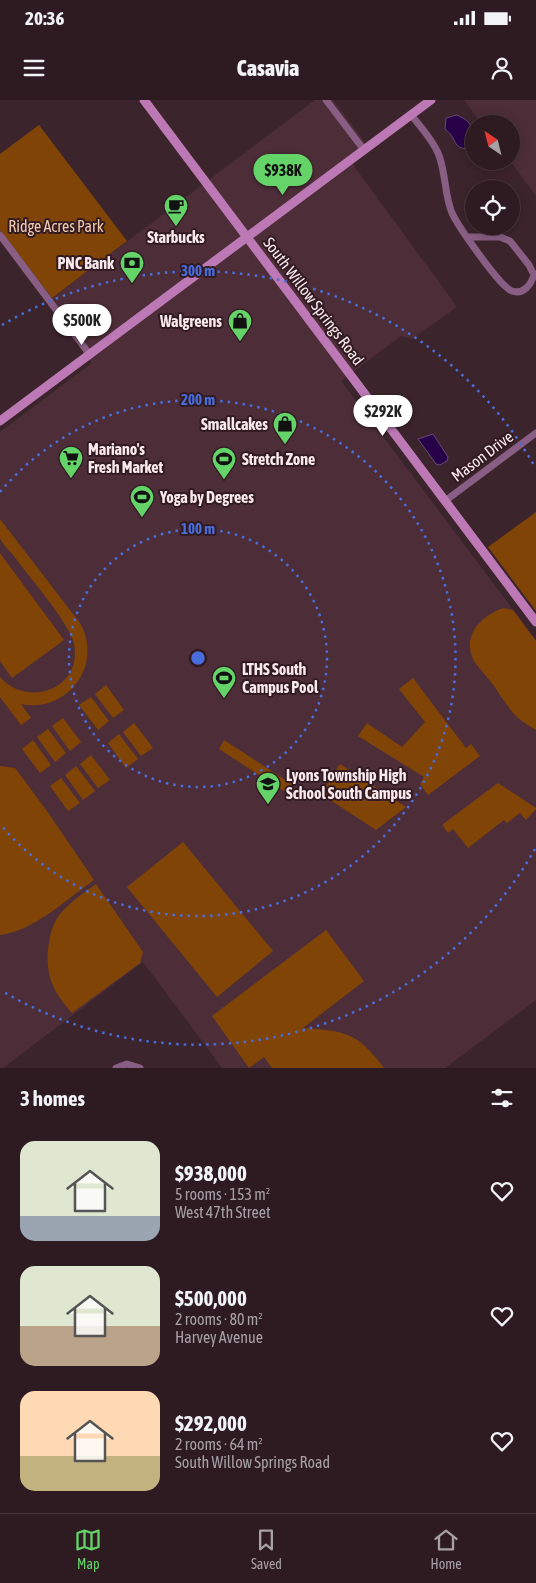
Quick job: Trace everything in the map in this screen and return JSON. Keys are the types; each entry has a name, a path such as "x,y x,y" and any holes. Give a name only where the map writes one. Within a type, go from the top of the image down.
{"street":[{"name":"South Willow Springs Road","path":"144,100 536,622"},
{"path":"326,100 364,150"},
{"path":"0,422 431,100"},
{"path":"411,115 438,153 451,211 467,237 504,286 513,292 523,291 532,283 534,275 529,265 510,241 500,237 467,237"},
{"path":"0,235 90,355"},
{"name":"Mason Drive","path":"445,501 536,433"},
{"path":"116,1068 126,1064 140,1068"}],"shaded area":[{"name":"Lyons Township High School South Campus","path":"315,100 333,100 367,145 349,159 457,307 412,339 401,336 341,381 536,640 536,1000 445,1068 222,1068 143,962 3,1068 0,1068 0,432 92,363 48,304 52,298"},
{"path":"464,100 536,100 536,196 517,170 520,170 520,115 475,115"},
{"path":"456,115 465,119 465,149 458,146 445,129 446,118"},
{"path":"433,434 448,457 447,461 440,465 436,464 418,439"}],"green space":[{"name":"Ridge Acres Park","path":"39,125 127,241 52,298 0,230 0,154"},
{"path":"536,512 536,611 488,547"},
{"path":"0,519 80,623 86,639 87,655 84,670 77,683 66,694 53,701 38,705 21,704 31,718 21,725 0,697 0,677 12,687 25,692 51,689 62,682 70,672 75,659 74,644 71,635 57,612 1,540"},
{"path":"0,553 64,640 12,678 0,661"},
{"path":"503,608 513,610 536,641 536,730 521,721 513,713 474,661 471,652 470,643 475,628 487,616"},
{"path":"413,678 466,748 471,744 480,756 428,795 420,784 424,777 358,736 367,723 402,747 425,722 399,689"},
{"path":"106,685 124,710 113,718 95,694"},
{"path":"91,697 109,721 98,730 79,705"},
{"path":"63,718 81,742 70,751 52,726"},
{"path":"134,723 153,748 141,756 123,732"},
{"path":"48,729 66,753 55,762 37,737"},
{"path":"119,734 138,759 126,768 108,743"},
{"path":"33,740 51,765 40,773 22,749"},
{"path":"224,740 293,785 287,793 219,749"},
{"path":"91,755 110,780 98,788 80,764"},
{"path":"340,764 406,807 376,830 321,794"},
{"path":"0,766 15,768 94,880 38,921 13,932 0,935"},
{"path":"76,766 95,791 83,800 65,775"},
{"path":"61,778 80,803 68,811 50,786"},
{"path":"498,783 536,809 526,820 520,813 507,823 504,820 468,848 453,829 448,833 442,825"},
{"path":"183,842 273,951 217,997 127,887"},
{"path":"96,884 143,952 140,963 72,1013 59,997 51,981 48,963 49,939 53,925 64,909"},
{"path":"326,930 364,981 303,1028 340,1032 358,1040 384,1068 272,1068 264,1057 249,1068 212,1016"}],"place":[{"name":"Starbucks","path":"176,227"},
{"name":"PNC Bank","path":"132,284"},
{"name":"Walgreens","path":"240,342"},
{"name":"Smallcakes","path":"285,445"},
{"name":"Mariano's Fresh Market","path":"71,479"},
{"name":"Stretch Zone","path":"224,480"},
{"name":"Yoga by Degrees","path":"142,518"},
{"name":"LTHS South Campus Pool","path":"224,699"},
{"name":"Lyons Township High School South Campus","path":"268,805"}]}
